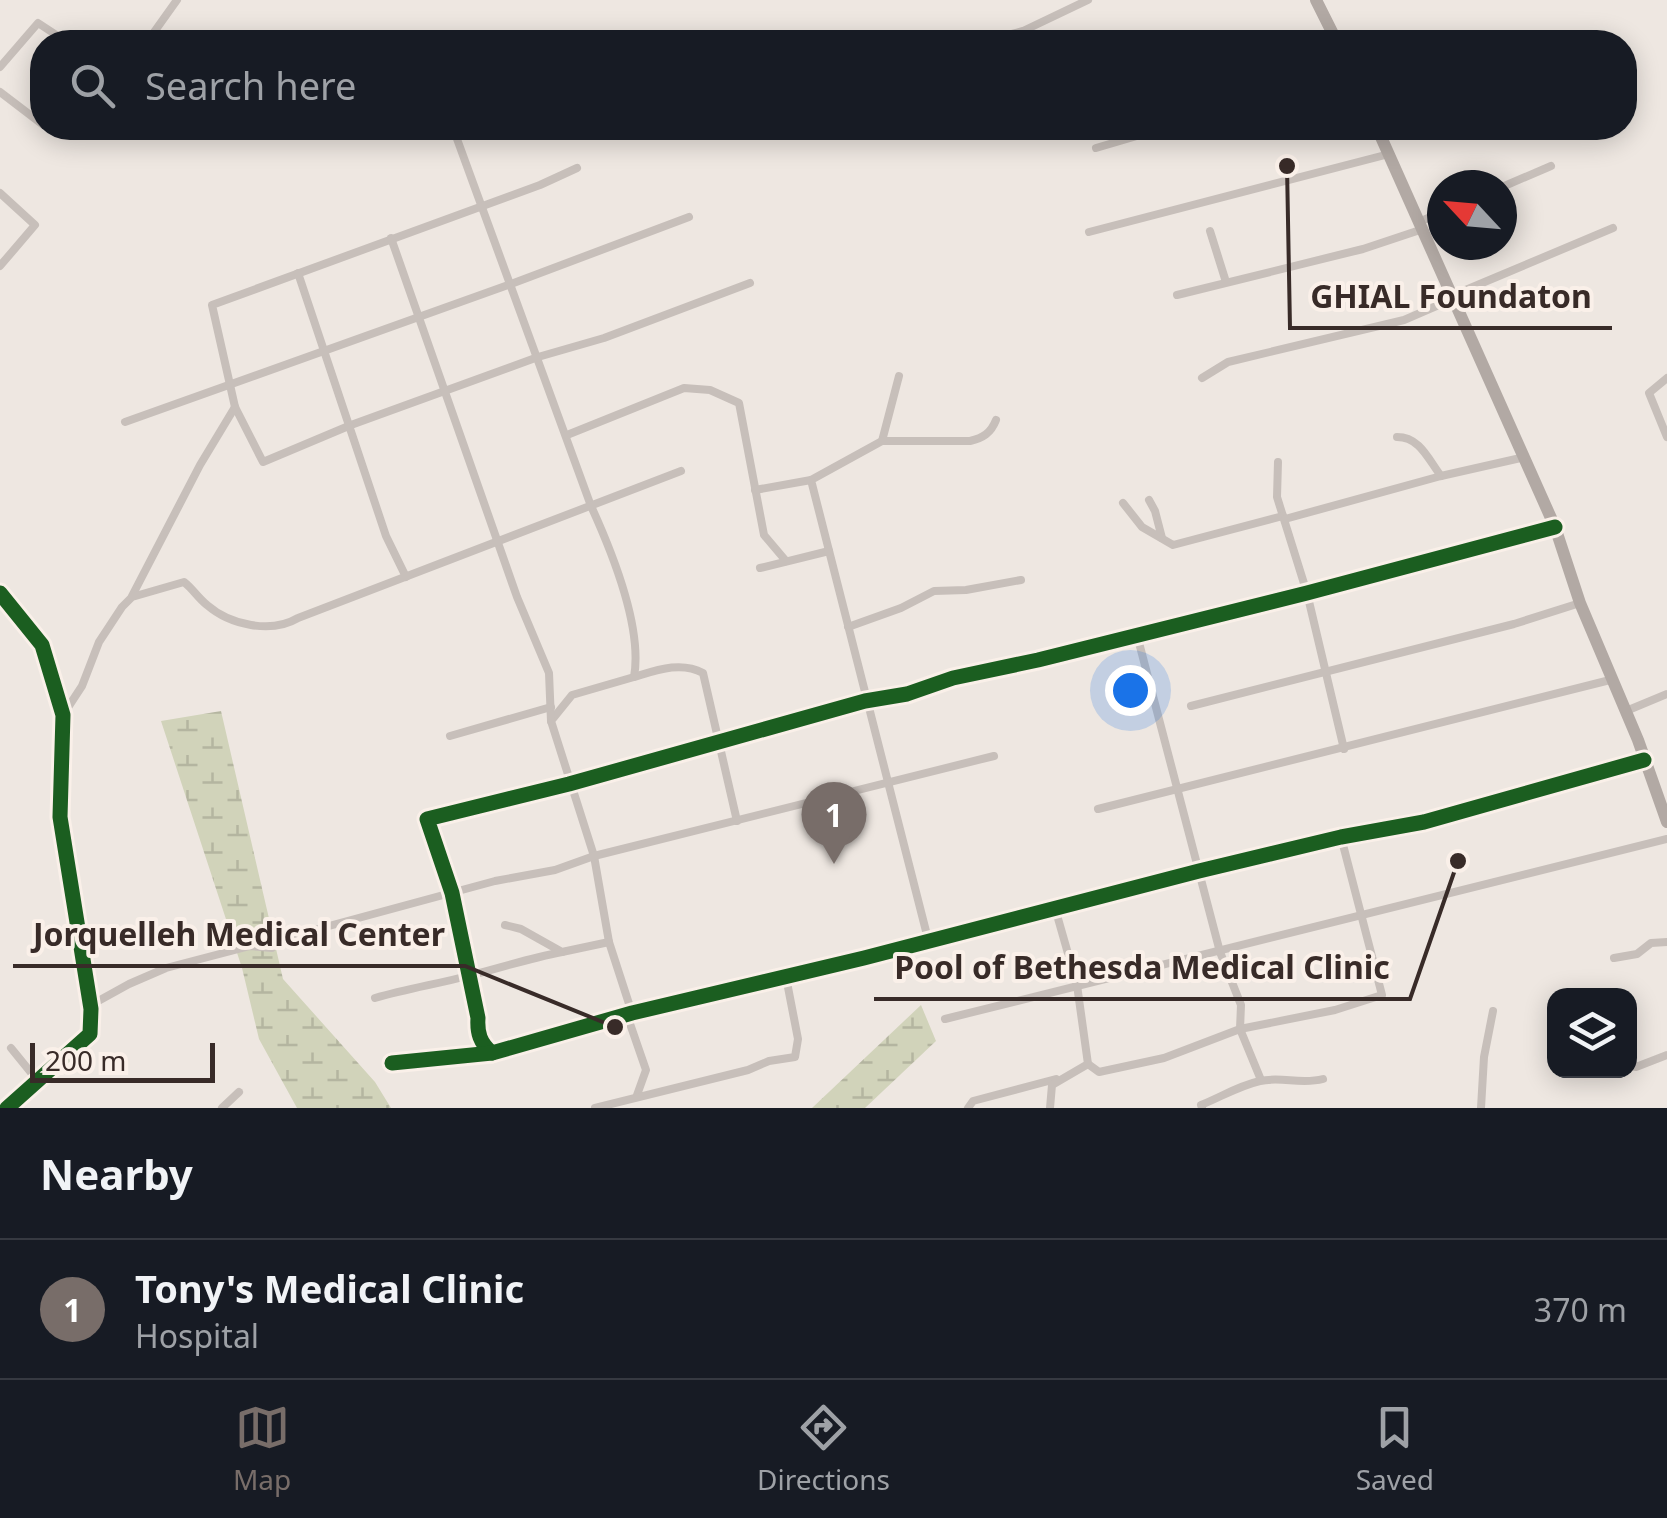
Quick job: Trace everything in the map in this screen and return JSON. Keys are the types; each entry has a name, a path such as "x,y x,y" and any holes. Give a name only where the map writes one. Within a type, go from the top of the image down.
{"highway":[{"path":"1316,0 1331,30"},
{"path":"1383,140 1555,526 1580,603 1667,822"}],"street":[{"path":"156,30 177,0"},
{"path":"1024,30 1088,0"},
{"path":"0,67 30,32"},
{"path":"0,92 30,115"},
{"path":"458,140 591,506 616,560 638,657 634,678"},
{"path":"1096,148 1123,140"},
{"path":"1089,232 1389,154"},
{"path":"1517,181 1551,166"},
{"path":"577,168 212,305 236,407 263,462 352,425 750,283"},
{"path":"0,193 35,225 0,266"},
{"path":"125,422 689,216"},
{"path":"1178,295 1363,249 1427,222"},
{"path":"1202,378 1228,362 1404,320 1613,228"},
{"path":"1210,232 1226,282"},
{"path":"391,238 516,597 548,674 551,720 568,784 594,856 609,942 649,1080 662,1091"},
{"path":"298,273 386,536 406,577"},
{"path":"882,441 899,376"},
{"path":"1667,378 1649,393 1667,437"},
{"path":"567,434 684,388 710,390 738,403 764,534 786,561"},
{"path":"63,715 82,686 99,642 132,597 200,465 236,407"},
{"path":"756,490 811,480 882,441 982,438 993,429 996,420"},
{"path":"1397,437 1407,437 1422,448 1441,476"},
{"path":"1123,503 1142,527 1172,545 1184,544 1215,532 1525,458"},
{"path":"1278,462 1277,498 1308,593 1344,748"},
{"path":"132,597 184,582 215,611 267,628 285,626 681,472"},
{"path":"811,480 928,939"},
{"path":"1148,500 1162,538"},
{"path":"492,1053 477,1030 478,1018 452,894 427,819 865,701 907,694 953,678 1308,593 1555,526"},
{"path":"760,568 829,550"},
{"path":"848,627 902,608 934,591 966,590 1021,580"},
{"path":"0,593 42,645 63,715 60,817 91,1006 90,1034 7,1108"},
{"path":"1191,706 1514,624 1580,603"},
{"path":"1137,635 1220,952 1241,1005 1240,1030 1261,1080"},
{"path":"551,720 572,695 675,666 703,672 737,820"},
{"path":"1098,809 1610,680"},
{"path":"1626,711 1667,694"},
{"path":"450,736 551,706"},
{"path":"91,1006 166,968 250,946 272,948 282,939 554,870 594,856 994,756"},
{"path":"392,1063 492,1053 630,1014 1199,871 1341,837 1424,822 1644,760"},
{"path":"1055,908 1077,985 1088,1064 1099,1072 1164,1058 1240,1030 1382,996 1341,837"},
{"path":"945,1019 1667,839"},
{"path":"504,925 521,929 562,952"},
{"path":"374,998 609,942"},
{"path":"1614,958 1637,954 1651,943 1667,942"},
{"path":"595,1108 748,1070 769,1060 795,1058 798,1038 786,977"},
{"path":"1480,1108 1493,1011"},
{"path":"12,1048 37,1080"},
{"path":"1637,1067 1667,1055"},
{"path":"968,1108 973,1101 1058,1079 1088,1064"},
{"path":"637,1095 646,1070"},
{"path":"1050,1108 1052,1085 1058,1079"},
{"path":"1202,1108 1201,1105 1224,1092 1261,1080 1305,1084 1323,1079"},
{"path":"222,1108 239,1092"}],"green space":[{"path":"221,711 283,979 375,1082 391,1108 297,1108 259,1039 242,968 161,721"},
{"path":"921,1005 936,1041 865,1108 812,1108"}],"cycle path":[{"path":"492,1053 479,1033 452,893 427,819 569,784 865,701 907,694 953,678 1307,593 1555,527"},
{"path":"0,593 42,645 63,715 60,817 91,1009 90,1034 7,1108"},
{"path":"392,1063 492,1053 632,1013 864,958 1199,871 1341,837 1424,822 1644,760"}],"place":[{"name":"GHIAL Foundaton","path":"1287,166"},
{"name":"Pool of Bethesda Medical Clinic","path":"1458,861"},
{"name":"Tony's Medical Clinic","path":"834,864"},
{"name":"Jorquelleh Medical Center","path":"615,1027"}]}
